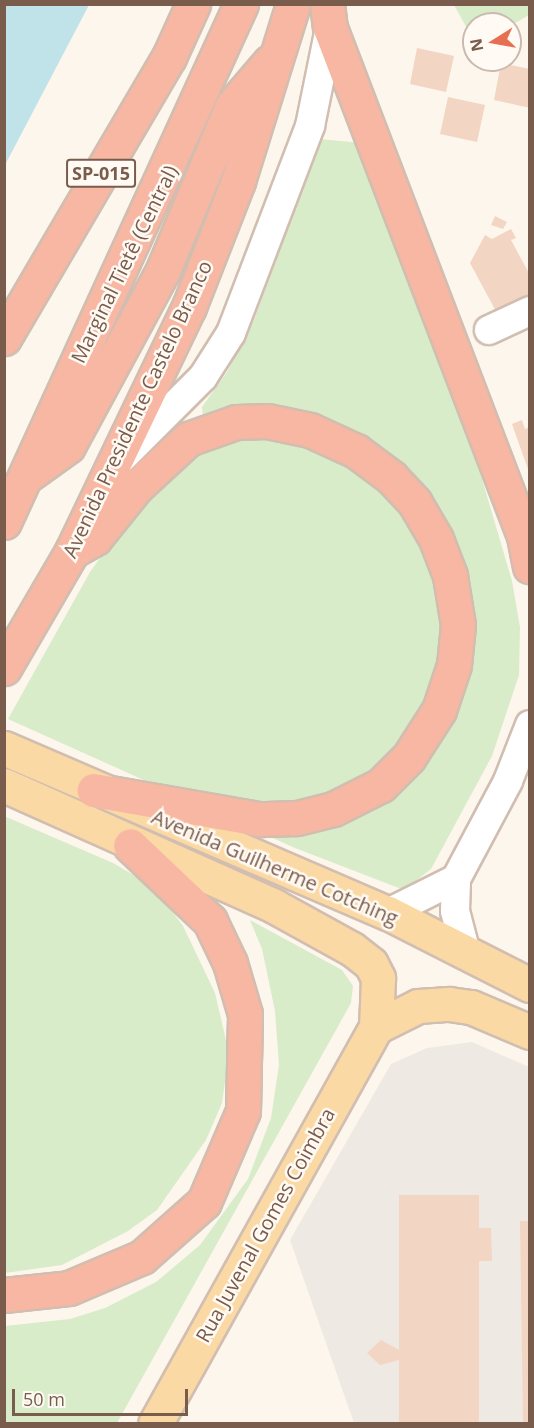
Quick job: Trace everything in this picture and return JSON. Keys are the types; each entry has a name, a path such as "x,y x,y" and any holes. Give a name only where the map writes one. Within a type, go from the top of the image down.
{"highway":[{"name":"SP-015","path":"4,338 169,57 193,4"},
{"name":"Marginal Tietê (Central)","path":"4,522 29,474 241,4"},
{"name":"Avenida Presidente Castelo Branco","path":"4,668 72,551 189,308 238,181 293,4"},
{"path":"328,16 473,336 530,566"},
{"path":"29,474 68,446 163,270 232,106 280,51"},
{"path":"72,551 95,538 165,456 188,439 236,422 267,421 310,430 356,451 391,477 415,503 436,539 450,576 458,625 454,665 439,710 409,757 381,785 333,809 296,818 258,819 94,790"},
{"path":"4,1295 69,1288 142,1257 204,1202 243,1111 245,1014 230,963 210,921 130,845"}],"main road":[{"name":"Avenida Guilherme Cotching","path":"11,751 94,790 388,913 530,985"},
{"name":"Avenida Guilherme Cotching","path":"4,785 130,845 274,906 352,949 371,964 378,978 376,1026"},
{"path":"376,1026 418,1006 449,1004 471,1007 530,1032"},
{"name":"Rua Juvenal Gomes Coimbra","path":"155,1424 376,1026"}],"street":[{"path":"113,467 203,376 231,333 310,126 328,16"},
{"path":"473,336 530,311"},
{"path":"466,952 455,911 456,879 508,781 530,725"},
{"path":"388,913 456,879"}],"shaded area":[{"path":"472,1042 529,1067 529,1423 354,1423 290,1240 391,1064 427,1048"}],"green space":[{"path":"454,5 529,5 529,15 522,19 522,12 462,12 462,19"},
{"path":"319,139 362,143 482,479 512,581 520,627 519,675 492,756 431,869 404,890 295,848 8,719 90,572 175,454 206,441 202,407 227,372 254,320"},
{"path":"4,816 113,863 154,887 183,926 215,993 229,1053 222,1103 206,1140 157,1210 128,1231 62,1265 5,1273"},
{"path":"250,920 342,970 353,986 351,1003 117,1423 5,1423 5,1326 70,1319 105,1308 156,1282 200,1245 248,1179 271,1118 279,1065 275,1011 262,949"}],"water":[{"path":"4,5 89,5 5,165"}],"building":[{"path":"417,48 454,56 446,92 410,84"},
{"path":"522,67 530,69 530,108 494,100 499,72 522,72"},
{"path":"448,97 485,105 477,142 440,134"},
{"path":"495,216 507,222 503,229 491,225"},
{"path":"511,229 516,238 511,240 530,275 530,298 498,315 470,263 485,235 492,239"},
{"path":"522,420 525,429 530,427 529,472 512,424"},
{"path":"399,1195 479,1195 479,1228 491,1228 492,1261 479,1261 479,1424 399,1424 399,1360 380,1365 367,1353 381,1340 399,1350"},
{"path":"520,1221 530,1221 530,1424 523,1424"}]}
